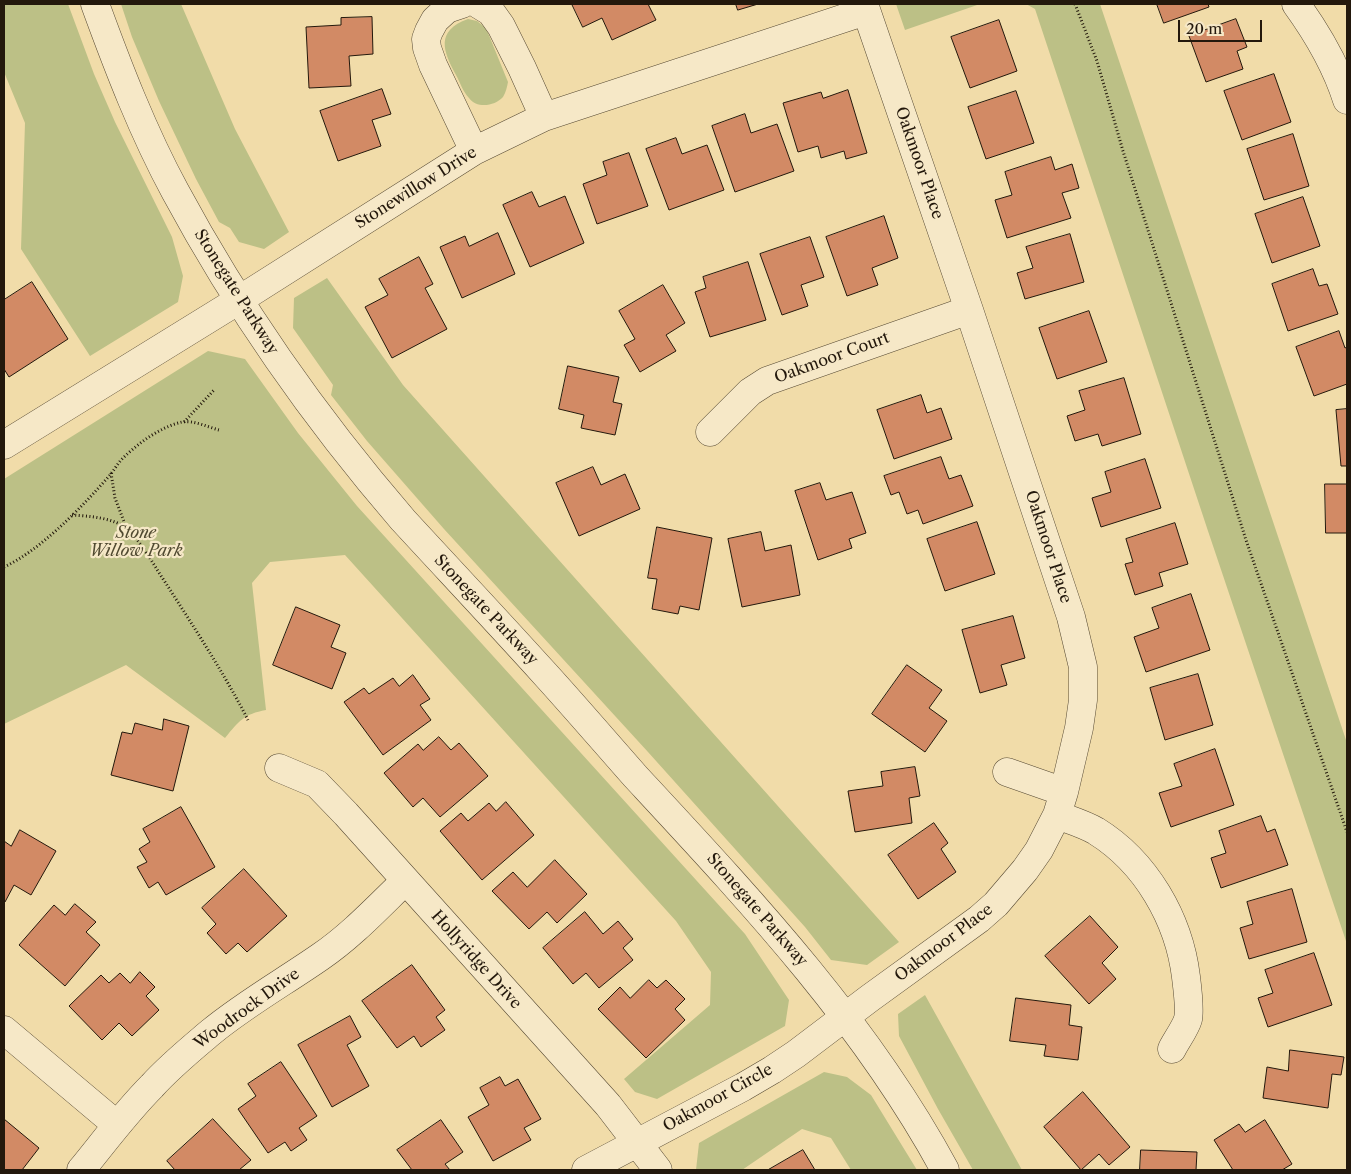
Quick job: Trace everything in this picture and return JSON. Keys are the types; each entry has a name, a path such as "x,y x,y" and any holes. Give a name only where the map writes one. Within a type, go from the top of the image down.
{"street":[{"name":"Stonegate Parkway","path":"95,4 126,85 174,190 207,248 279,363 366,477 403,520 724,871 799,959 883,1068 927,1137 945,1170"},
{"path":"462,4 447,9 435,20 426,39 433,65 474,151"},
{"path":"478,4 490,12 501,26 544,117"},
{"path":"1296,4 1331,60 1346,94"},
{"name":"Stonewillow Drive","path":"4,445 239,300 474,151 544,117 865,7"},
{"name":"Oakmoor Place","path":"845,1017 979,919 996,904 1025,870 1038,850 1061,803 1079,728 1083,700 1083,667 1071,617 969,310 865,7"},
{"name":"Oakmoor Court","path":"710,432 750,392 767,381 969,310"},
{"name":"Hollyridge Drive","path":"279,768 317,784 346,814 608,1105 658,1170"},
{"path":"1007,772 1061,803 1118,848 1139,869 1154,888 1173,924 1184,958 1188,1018 1172,1049"},
{"name":"Woodrock Drive","path":"81,1170 117,1125 152,1086 213,1030 322,956 405,881"},
{"name":"Oakmoor Circle","path":"586,1170 743,1087 796,1054 845,1017"},
{"path":"4,1030 117,1125"}],"path":[{"path":"1074,4 1097,62 1123,151 1246,540 1347,832"},
{"path":"184,422 214,390"},
{"path":"4,567 25,555 72,515 111,474 122,458 166,427 184,422 219,430"},
{"path":"111,474 115,498 126,528 144,550 212,656 233,690 248,720"},
{"path":"72,515 110,520 126,528"}],"green space":[{"path":"4,4 68,4 94,74 115,122 172,237 183,276 178,302 90,356 21,249 25,123 4,72"},
{"path":"121,4 181,4 235,129 289,232 264,249 239,242 230,228 219,222 196,179 159,101 132,37"},
{"path":"896,4 980,4 905,30"},
{"path":"1026,4 1100,4 1347,743 1347,944 1035,9"},
{"path":"468,19 477,21 486,28 508,82 503,97 491,104 477,104 467,96 445,50 446,36 450,29"},
{"path":"327,278 403,385 899,942 867,965 831,960 805,927 444,529 367,441 331,395 333,385 293,328 294,298"},
{"name":"Stone Willow Park","path":"208,351 245,359 298,433 357,506 745,934 789,1000 785,1026 657,1099 635,1092 624,1079 710,1005 711,972 676,921 345,555 270,562 252,583 266,710 242,719 225,738 126,665 4,724 4,479"},
{"path":"925,995 1022,1170 973,1170 938,1109 899,1036 898,1014"},
{"path":"824,1072 847,1077 871,1095 917,1170 851,1170 831,1138 802,1129 742,1170 696,1170 699,1143"}],"building":[{"path":"572,4 648,4 656,20 612,40 602,18 583,27"},
{"path":"736,4 758,4 738,10"},
{"path":"1157,4 1208,4 1209,7 1164,23"},
{"path":"372,17 373,54 349,56 351,86 309,88 306,27 341,25 341,18"},
{"path":"1236,19 1247,47 1237,51 1243,69 1206,82 1189,36"},
{"path":"999,20 1017,71 970,88 951,37"},
{"path":"1274,74 1291,122 1242,140 1224,91"},
{"path":"382,89 391,114 372,120 381,146 338,161 320,111"},
{"path":"848,90 867,153 846,159 844,151 821,158 818,146 798,152 783,103 821,92 823,98"},
{"path":"1016,91 1034,143 986,159 968,107"},
{"path":"745,114 751,133 777,124 794,171 735,192 712,126"},
{"path":"1293,134 1309,186 1264,200 1247,149"},
{"path":"676,138 682,154 707,145 724,190 669,210 646,149"},
{"path":"629,153 648,206 597,224 583,184 607,175 603,162"},
{"path":"1051,157 1055,170 1072,164 1079,188 1062,193 1071,218 1007,238 995,200 1012,195 1005,172"},
{"path":"532,192 539,207 565,196 584,243 530,267 503,205"},
{"path":"1303,197 1320,246 1272,263 1255,214"},
{"path":"884,216 898,258 872,268 878,285 847,296 826,237"},
{"path":"498,233 515,274 462,298 440,247 465,236 469,246"},
{"path":"1070,234 1084,282 1025,299 1017,273 1033,268 1026,247"},
{"path":"810,237 824,277 801,285 808,306 782,315 760,254"},
{"path":"419,257 433,284 425,288 447,329 392,358 365,307 388,295 379,279"},
{"path":"748,262 766,320 710,337 695,292 706,288 703,277"},
{"path":"1313,269 1319,286 1327,284 1338,314 1288,331 1272,284"},
{"path":"32,282 68,339 9,377 4,369 4,300"},
{"path":"663,285 685,323 666,335 676,351 640,372 624,345 635,339 619,311"},
{"path":"1089,311 1107,362 1057,379 1039,328"},
{"path":"1339,331 1345,348 1347,347 1347,384 1314,396 1296,347"},
{"path":"568,366 619,377 613,402 622,404 615,435 581,428 584,415 559,409"},
{"path":"1124,378 1141,434 1102,446 1098,434 1075,441 1067,416 1085,410 1079,391"},
{"path":"921,395 927,413 941,408 952,439 894,459 877,410"},
{"path":"1347,409 1347,466 1341,466 1336,410"},
{"path":"941,457 949,479 961,475 973,506 923,524 918,510 907,514 899,492 891,495 884,476"},
{"path":"1145,459 1161,508 1101,527 1092,498 1111,492 1105,472"},
{"path":"593,467 601,485 625,474 640,509 579,536 556,483"},
{"path":"820,483 826,500 852,492 866,533 849,539 852,548 818,560 795,491"},
{"path":"1325,484 1347,484 1347,533 1326,533"},
{"path":"977,522 995,574 945,591 927,539"},
{"path":"1175,523 1188,564 1159,573 1163,586 1135,595 1125,564 1133,562 1126,539"},
{"path":"657,527 712,538 699,610 680,606 678,614 652,609 657,579 648,578"},
{"path":"761,532 765,551 791,545 800,595 742,607 728,539"},
{"path":"1191,594 1210,650 1146,672 1134,637 1159,628 1152,608"},
{"path":"296,607 340,625 331,647 346,653 332,689 273,665"},
{"path":"1013,616 1025,658 1001,665 1007,685 980,693 962,630"},
{"path":"907,665 942,690 929,708 947,721 925,752 872,714"},
{"path":"1198,674 1213,725 1165,740 1150,688"},
{"path":"413,675 430,699 420,705 431,720 383,755 344,702 364,688 369,694 393,678 399,686"},
{"path":"164,719 189,726 173,791 111,775 122,732 132,734 135,723 162,730"},
{"path":"439,737 451,750 459,743 488,776 440,817 423,798 413,807 384,773 418,744 423,750"},
{"path":"1215,749 1234,805 1171,827 1159,793 1182,786 1174,764"},
{"path":"915,767 920,796 909,798 912,823 855,832 848,791 883,786 881,772"},
{"path":"506,802 534,835 482,880 440,831 461,813 468,821 489,803 496,811"},
{"path":"181,807 215,867 166,895 158,882 149,888 137,867 147,862 139,849 150,842 143,829"},
{"path":"1261,816 1267,832 1275,829 1288,865 1221,888 1211,858 1226,853 1219,831"},
{"path":"934,823 948,843 941,849 956,872 918,899 888,855"},
{"path":"20,830 56,851 31,895 14,885 5,902 4,841 11,846"},
{"path":"555,860 587,894 557,923 547,912 529,929 492,891 513,872 527,887"},
{"path":"244,869 287,916 247,952 238,943 226,954 207,933 216,924 202,908"},
{"path":"1292,889 1307,942 1249,959 1240,928 1253,924 1247,902"},
{"path":"75,904 96,922 86,932 100,945 65,986 19,945 54,905 65,915"},
{"path":"585,912 603,934 618,921 633,939 623,948 633,960 599,988 586,973 573,984 543,948"},
{"path":"1090,916 1118,947 1102,963 1116,979 1089,1004 1045,956"},
{"path":"1314,953 1332,1005 1268,1027 1258,998 1273,993 1265,970"},
{"path":"412,965 445,1010 436,1017 445,1030 421,1047 414,1036 397,1048 362,1001"},
{"path":"140,972 155,987 146,996 159,1010 132,1036 119,1023 102,1040 69,1006 101,975 109,983 120,973 130,983"},
{"path":"649,980 657,988 666,980 685,999 675,1009 685,1020 646,1058 598,1009 620,987 630,998"},
{"path":"1016,998 1071,1005 1069,1025 1082,1027 1078,1060 1044,1056 1046,1045 1010,1041"},
{"path":"350,1016 361,1037 347,1045 369,1086 332,1107 298,1045"},
{"path":"1290,1050 1344,1057 1341,1075 1332,1074 1328,1108 1263,1098 1267,1067 1288,1071"},
{"path":"281,1062 317,1116 299,1128 307,1140 291,1151 285,1142 268,1153 238,1109 256,1096 248,1084"},
{"path":"500,1077 505,1086 518,1079 541,1119 524,1128 531,1140 493,1161 468,1117 489,1105 480,1088"},
{"path":"1083,1092 1130,1147 1109,1165 1099,1154 1081,1170 1044,1127"},
{"path":"4,1119 39,1148 22,1170 4,1170"},
{"path":"213,1119 251,1160 239,1170 175,1170 167,1161"},
{"path":"441,1120 463,1152 445,1164 450,1170 412,1170 397,1150"},
{"path":"1265,1120 1292,1164 1282,1170 1233,1170 1214,1140 1239,1124 1245,1132"},
{"path":"803,1150 815,1170 768,1170"},
{"path":"1141,1150 1197,1152 1196,1170 1140,1170"}]}
